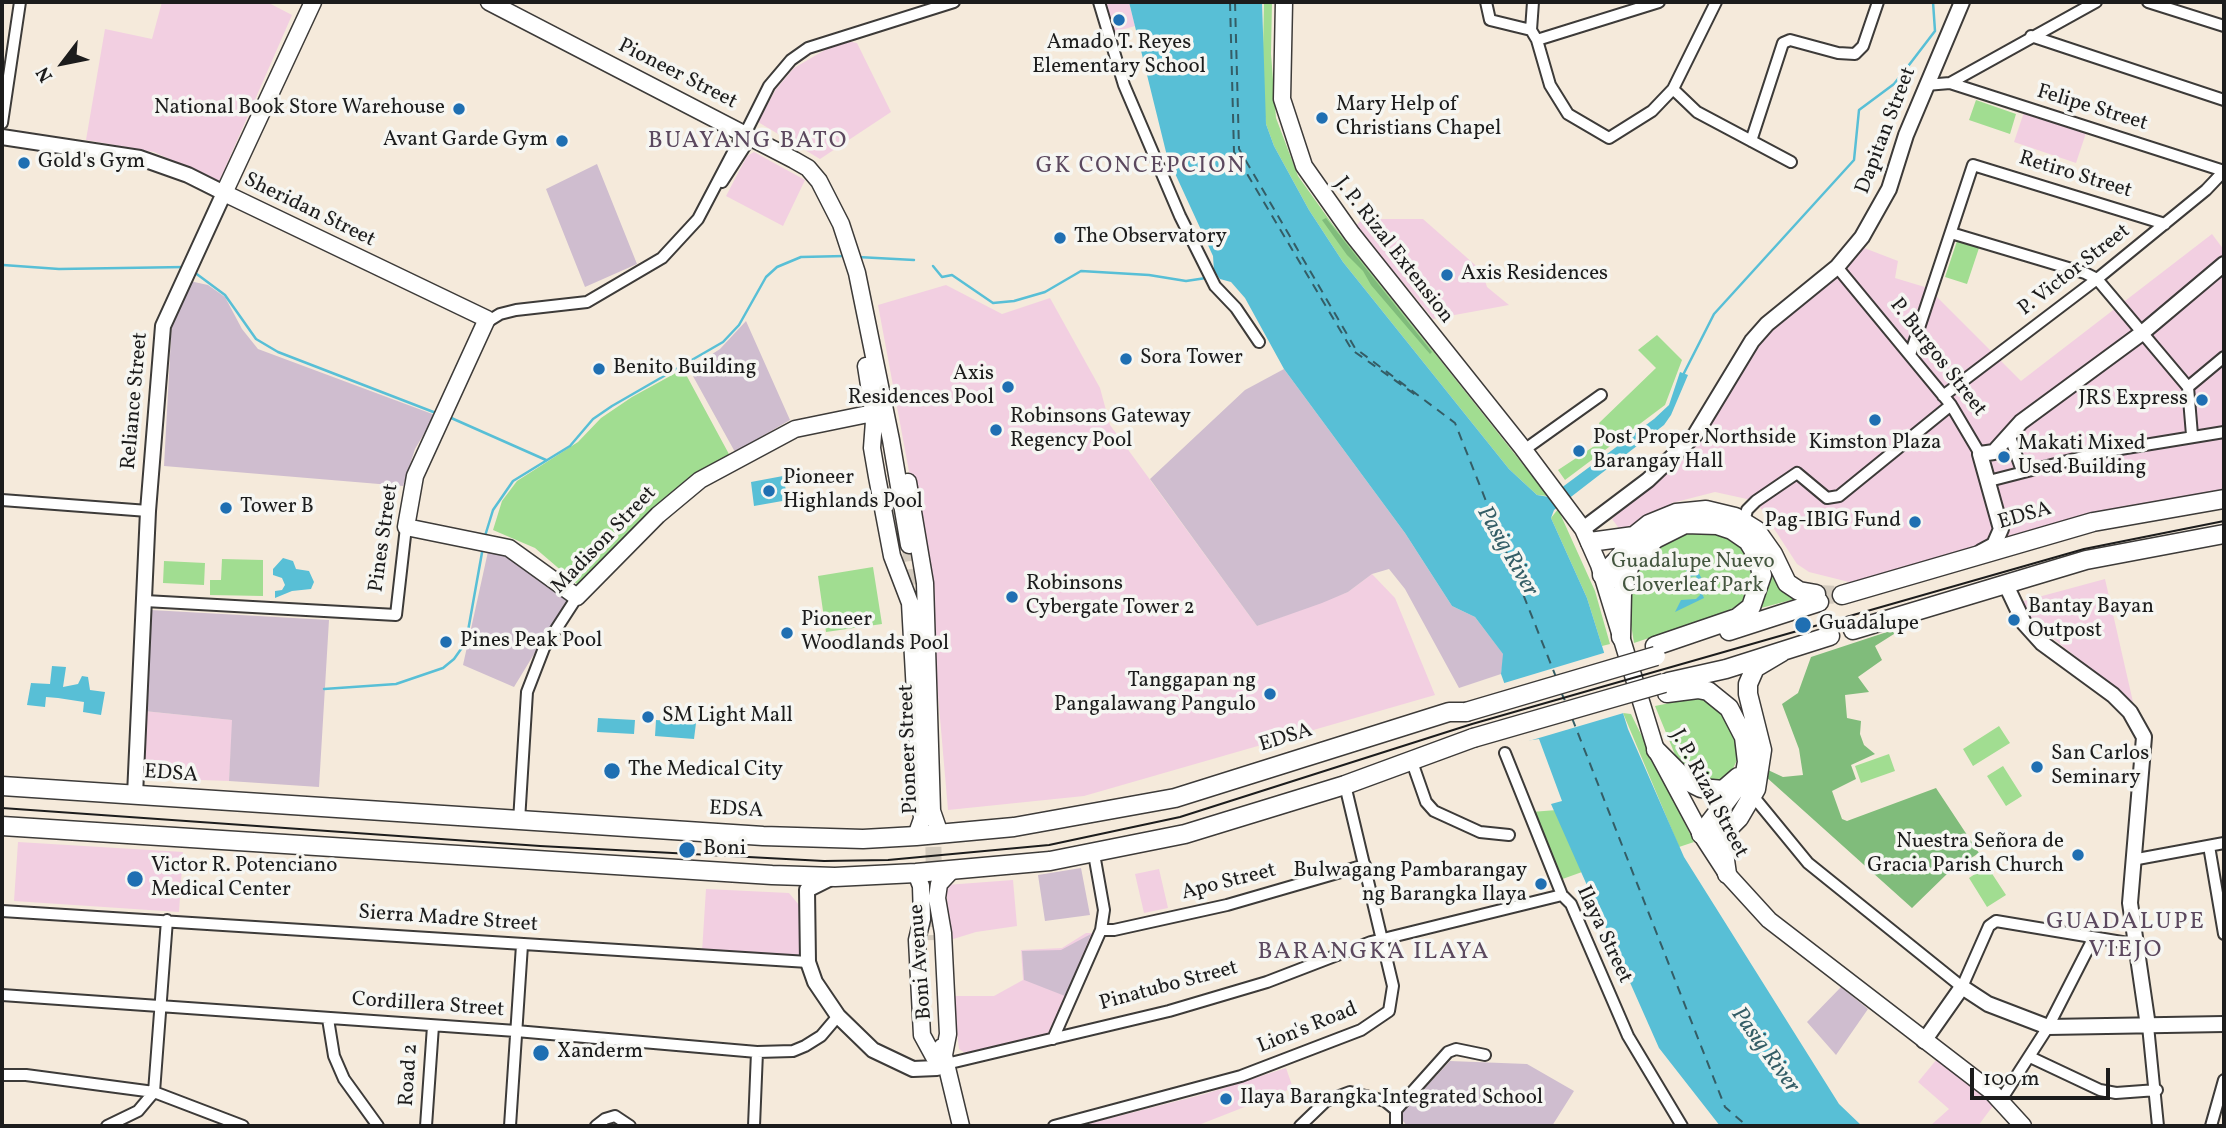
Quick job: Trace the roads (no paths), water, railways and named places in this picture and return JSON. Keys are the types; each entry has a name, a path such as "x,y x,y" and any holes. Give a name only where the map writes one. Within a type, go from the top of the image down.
{"highway":[{"name":"EDSA","path":"1842,595 2100,520 2224,499"},
{"path":"1602,575 1619,558 1634,536 1658,519 1686,511 1716,512 1744,522"},
{"name":"EDSA","path":"2,786 797,837 916,836 1014,827 1175,798 1655,649 1701,639 1818,598 1789,585 1765,540 1744,522"},
{"path":"1602,575 1617,579 1646,548 1667,531 1698,523 1732,530 1748,541 1757,556 1761,583 1751,607 1737,618 1655,649"},
{"path":"1853,630 2086,561 2224,534"},
{"path":"1586,536 1634,536"},
{"path":"1620,637 1622,593 1629,568"},
{"path":"2,826 605,866 835,877 952,870 1094,854 1185,834 1475,742 1665,690 1830,636"},
{"path":"1727,874 1724,846 1727,830 1753,796 1760,777 1762,750 1748,684 1755,668 1782,652"},
{"path":"1665,690 1698,688 1720,699 1742,730 1747,762 1744,778 1737,791 1710,818 1700,834"},
{"path":"1656,750 1687,781 1712,791 1731,786 1747,762"},
{"path":"1700,834 1727,830"}],"main road":[{"name":"Reliance Street","path":"224,192 313,2"},
{"name":"Pioneer Street","path":"489,2 808,168 819,181 841,223 857,273 870,331 878,417 904,547"},
{"name":"J. P. Rizal Extension","path":"1284,2 1282,99 1304,166 1352,234 1559,498"},
{"name":"Sheridan Street","path":"224,192 322,242 486,319"},
{"name":"Pines Street","path":"405,527 415,476 432,432 486,319"},
{"name":"Pioneer Street","path":"878,417 899,438 914,505 925,779 922,823 916,836"},
{"name":"Pioneer Street","path":"878,417 872,448 892,555 918,603"},
{"name":"Madison Street","path":"577,597 666,507 700,480 795,429 878,417"},
{"name":"J. P. Rizal Street","path":"1559,498 1586,536 1602,575 1656,750 1700,834 1727,874 1769,920 2001,1100 2023,1126"},
{"path":"405,527 509,548 577,597"},
{"name":"Pioneer Street","path":"925,779 933,819 940,834"},
{"name":"Boni Avenue","path":"952,870 939,884 930,919 917,940 922,1035 940,1061 953,1126"},
{"name":"Boni Avenue","path":"916,873 930,919 943,933 948,1034 940,1061"},
{"name":"Boni Avenue","path":"930,941 927,1018 961,1126"}],"street":[{"path":"2,123 20,2"},
{"path":"486,319 515,305 593,299 662,258 698,219 712,195 733,170 748,141 745,134 769,86 790,60 808,48 954,2"},
{"path":"1099,2 1129,98 1212,279 1259,342"},
{"path":"1486,2 1490,20 1534,35 1659,2"},
{"path":"1533,2 1534,35 1549,85 1568,114 1604,137 1614,137 1632,125 1652,111 1673,89 1716,2"},
{"path":"1751,141 1785,41 1838,53 1855,54 1863,46 1878,2"},
{"name":"Dapitan Street","path":"1586,536 1695,435 1752,341 1767,324 1837,267 1881,207 1926,85 1962,2"},
{"path":"1926,85 1950,83 2096,2"},
{"path":"2148,2 2224,26"},
{"path":"2031,36 2224,100"},
{"name":"Felipe Street","path":"1950,83 2224,171"},
{"path":"1673,89 1697,112 1791,162"},
{"name":"Sheridan Street","path":"2,137 141,158 224,192"},
{"name":"Retiro Street","path":"1951,233 1973,165 2165,225"},
{"name":"P. Victor Street","path":"1744,522 1747,510 1756,501 1797,473 1827,498 1839,496 1947,401 2165,225 2224,171"},
{"name":"Reliance Street","path":"135,795 148,511 163,326 224,192"},
{"path":"1910,355 1951,233 2085,273 2097,279 2188,387 2192,435"},
{"path":"1980,454 1994,452 2021,422 2142,333 2224,264"},
{"name":"P. Burgos Street","path":"1837,267 1947,401 1980,454 2001,529 1994,545 1977,554"},
{"path":"2188,387 2224,358"},
{"path":"1524,450 1601,395"},
{"path":"1989,481 2102,452 2192,435 2224,432"},
{"path":"2010,437 2022,471"},
{"path":"2,500 148,511"},
{"name":"Pines Street","path":"145,601 396,615 405,527"},
{"path":"2006,585 2024,623 2042,643 2113,695 2130,712 2144,737 2130,902 2157,1090 2158,1126"},
{"name":"Madison Street","path":"519,821 527,692 544,648 577,597"},
{"name":"Ilaya Street","path":"1505,752 1562,895 1571,904 1628,1036 1682,1126"},
{"path":"1412,762 1426,802 1434,811 1480,832 1509,835"},
{"name":"Lion's Road","path":"1055,1126 1231,1079 1318,1048 1377,1022 1389,1011 1393,999 1383,939 1345,785"},
{"path":"1753,796 1808,863 1962,987 1988,1004 2048,1027 2224,1024"},
{"path":"2132,860 2224,843"},
{"path":"2209,846 2224,934"},
{"path":"1053,1039 1101,930 1104,909 1094,854"},
{"name":"Apo Street","path":"1101,930 1227,905 1365,865"},
{"name":"Pinatubo Street","path":"835,877 807,890 808,962 815,982 838,1016 873,1050 887,1059 913,1069 940,1061 1053,1039 1267,982 1383,939 1562,895"},
{"name":"Sierra Madre Street","path":"2,911 808,962"},
{"path":"107,1126 138,1111 154,1092 167,920"},
{"path":"1924,1041 1962,987 1992,923 2134,944"},
{"path":"2001,1100 2048,1027 2093,939"},
{"path":"510,1126 522,945"},
{"name":"Cordillera Street","path":"2,995 516,1031 757,1052 793,1051 805,1046 821,1036 838,1016"},
{"path":"328,1019 334,1056 344,1079 378,1126"},
{"name":"Road 2","path":"426,1126 433,1026"},
{"path":"1396,1126 1396,1110 1448,1052 1456,1049 1485,1055"},
{"path":"754,1126 757,1052"},
{"path":"2030,1057 2100,1090 2116,1093 2157,1090"},
{"path":"2,1075 26,1075 154,1092 243,1126"},
{"path":"2211,1126 2224,1080"},
{"path":"1300,1126 1326,1101 1350,1093 1385,1101 1396,1110"},
{"path":"596,1126 605,1118 615,1116 631,1126"}],"water":[{"name":"Pasig River","path":"1129,2 1262,2 1266,124 1274,146 1309,210 1343,262 1509,469 1537,495 1549,497 1654,419 1669,405 1680,372 1688,375 1664,425 1554,510 1551,518 1587,598 1628,729 1684,857 1839,1104 1862,1126 1720,1126 1659,1048 1551,804 1562,801 1539,739 1525,741 1501,674 1503,654 1475,617 1452,606 1405,533 1284,369 1245,298 1231,282 1220,279 1214,271 1213,256 1167,156"},
{"name":"Pioneer Highlands Pool","path":"783,476 788,500 754,506 751,482"},
{"path":"283,558 293,561 296,569 309,571 314,582 311,589 292,591 275,598 275,591 282,590 285,585 282,578 273,575 273,569"},
{"path":"1703,559 1705,562 1698,572 1702,579 1700,589 1704,598 1675,612 1681,600 1696,599 1700,595 1696,576 1688,577 1684,561"},
{"path":"52,666 66,667 63,687 78,684 82,676 88,677 90,690 105,692 101,715 83,712 84,702 58,698 46,697 45,707 27,705 31,683 50,684"},
{"path":"598,718 635,720 634,734 597,732"},
{"path":"656,720 696,723 694,739 655,736"}],"waterway":[{"path":"1909,65 1935,31 1933,2"},
{"path":"1682,377 1714,314 1854,160 1859,110 1894,84 1908,66"},
{"path":"485,536 493,510 513,481 570,446 593,419 612,406 723,342 739,325 766,277 777,267 801,257 845,256"},
{"path":"858,257 914,260"},
{"path":"3,265 59,269 185,267"},
{"path":"933,266 942,277 952,275 993,303 1014,301 1045,292 1081,271 1149,275 1186,281 1206,278"},
{"path":"194,272 225,295 256,339 278,352 436,413"},
{"path":"449,417 546,460"},
{"path":"324,689 396,684 443,668 454,659 466,642 483,547"}],"tunnel":[{"path":"909,545 921,616"},
{"path":"1816,594 1842,595"},
{"path":"933,823 934,881"},
{"path":"934,911 935,940"}],"tram line":[{"path":"2,808 540,846 824,861 888,860 1049,845 1180,817 1472,724 2084,549 2224,521"}],"place":[{"name":"Amado T. Reyes Elementary School","path":"1119,20"},
{"name":"National Book Store Warehouse","path":"459,109"},
{"name":"Mary Help of Christians Chapel","path":"1322,118"},
{"name":"Avant Garde Gym","path":"562,141"},
{"name":"Gold's Gym","path":"24,163"},
{"name":"The Observatory","path":"1060,238"},
{"name":"Axis Residences","path":"1447,275"},
{"name":"Sora Tower","path":"1126,359"},
{"name":"Benito Building","path":"599,369"},
{"name":"Axis Residences Pool","path":"1008,387"},
{"name":"JRS Express","path":"2202,400"},
{"name":"Kimston Plaza","path":"1875,420"},
{"name":"Robinsons Gateway Regency Pool","path":"996,430"},
{"name":"Post Proper Northside Barangay Hall","path":"1579,451"},
{"name":"Makati Mixed Used Building","path":"2004,457"},
{"name":"Pioneer Highlands Pool","path":"769,491"},
{"name":"Tower B","path":"226,508"},
{"name":"Pag-IBIG Fund","path":"1915,522"},
{"name":"Robinsons Cybergate Tower 2","path":"1012,597"},
{"name":"Bantay Bayan Outpost","path":"2014,620"},
{"name":"Guadalupe","path":"1803,625"},
{"name":"Pioneer Woodlands Pool","path":"787,633"},
{"name":"Pines Peak Pool","path":"446,642"},
{"name":"Tanggapan ng Pangalawang Pangulo","path":"1270,694"},
{"name":"SM Light Mall","path":"648,717"},
{"name":"San Carlos Seminary","path":"2037,767"},
{"name":"The Medical City","path":"612,771"},
{"name":"Boni","path":"687,850"},
{"name":"Nuestra Señora de Gracia Parish Church","path":"2078,855"},
{"name":"Victor R. Potenciano Medical Center","path":"135,879"},
{"name":"Bulwagang Pambarangay ng Barangka Ilaya","path":"1541,884"},
{"name":"Xanderm","path":"541,1053"},
{"name":"Ilaya Barangka Integrated School","path":"1226,1099"}],"district":[{"name":"BUAYANG BATO","path":"748,143"},
{"name":"GK CONCEPCION","path":"1141,168"},
{"name":"GUADALUPE VIEJO","path":"2126,938"},
{"name":"BARANGKA ILAYA","path":"1374,954"}],"park label":[{"name":"Guadalupe Nuevo Cloverleaf Park","path":"1693,575"}]}
